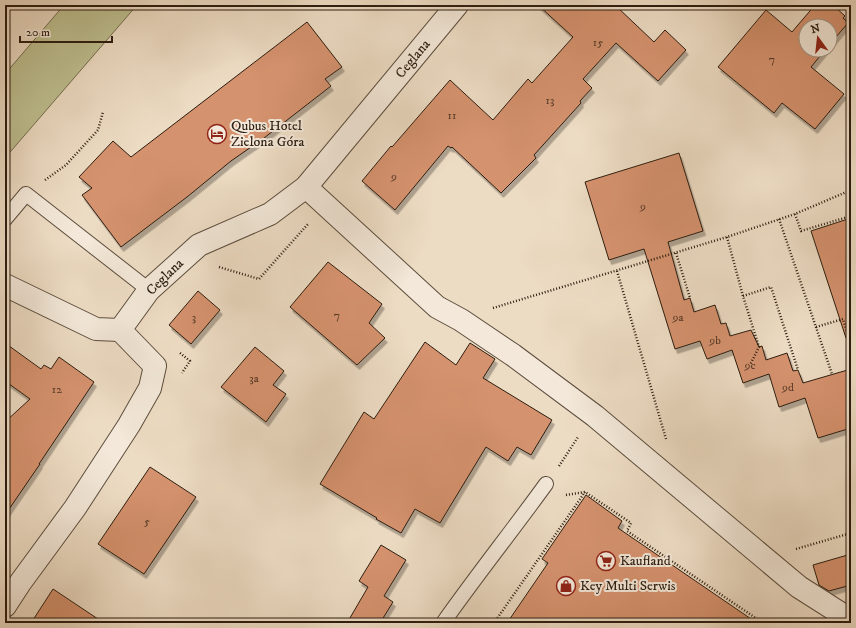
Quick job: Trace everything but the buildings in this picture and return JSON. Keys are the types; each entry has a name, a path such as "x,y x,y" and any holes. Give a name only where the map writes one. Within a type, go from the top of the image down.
{"street":[{"name":"Ceglana","path":"120,330 149,290 199,245 270,214 306,186 457,5"},
{"path":"306,186 437,307 462,320 513,355 595,416 799,587 851,620"},
{"path":"5,286 96,329 120,330 155,366 150,388 125,431 75,508 5,606"}],"lane":[{"path":"5,219 26,194 149,290"},
{"path":"443,623 474,579 546,484"}],"path":[{"path":"26,194 66,165 98,130 103,112"},
{"path":"578,283 727,237 795,214 851,190"},
{"path":"218,267 259,278 326,204"},
{"path":"795,214 801,230 851,216"},
{"path":"779,219 832,374"},
{"path":"727,237 759,347 750,365"},
{"path":"676,253 690,298"},
{"path":"617,271 666,440"},
{"path":"743,296 771,287 798,370"},
{"path":"816,327 843,319 848,335"},
{"path":"179,352 190,361"},
{"path":"582,432 546,484 556,496 585,492 631,523 627,531 763,623"},
{"path":"494,623 585,492"},
{"path":"799,548 851,533"}],"green space":[{"path":"64,5 137,5 5,158 5,74"}],"place":[{"name":"Qubus Hotel Zielona Góra","path":"217,134"},
{"name":"Kaufland","path":"606,561"},
{"name":"Key Multi Serwis","path":"566,586"}]}
